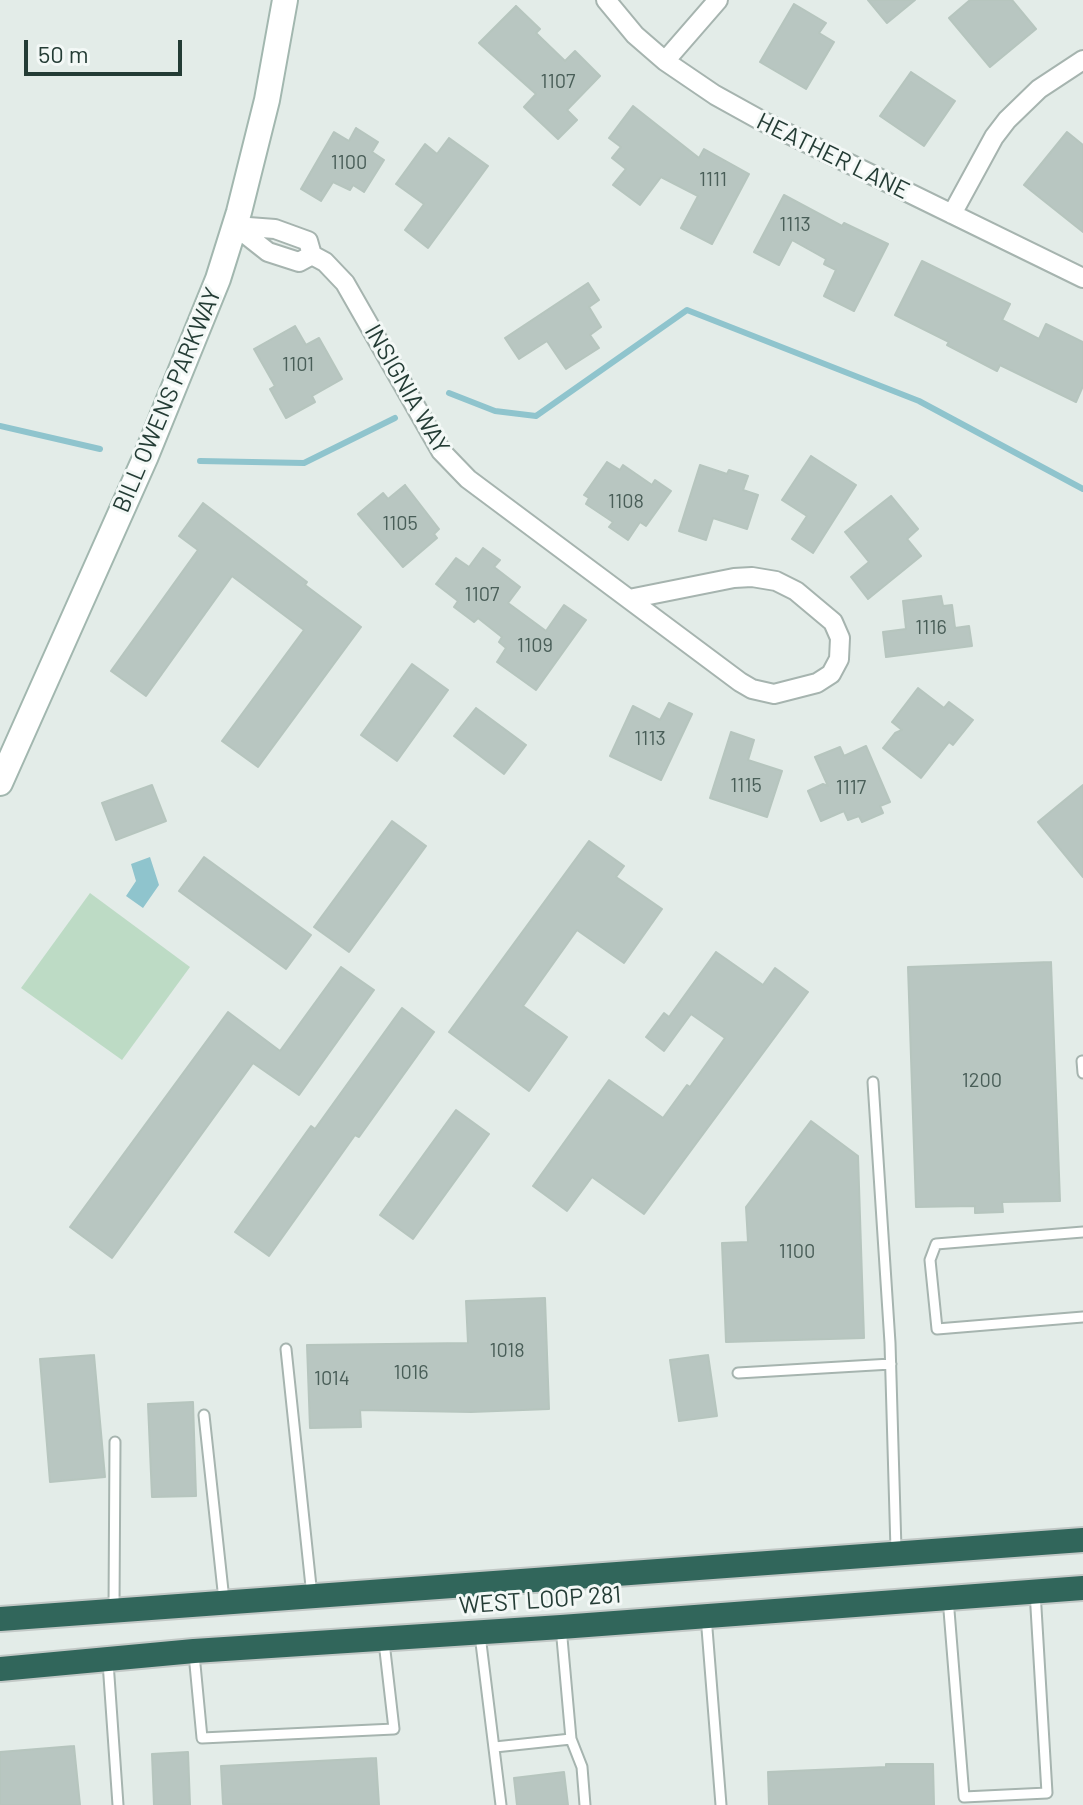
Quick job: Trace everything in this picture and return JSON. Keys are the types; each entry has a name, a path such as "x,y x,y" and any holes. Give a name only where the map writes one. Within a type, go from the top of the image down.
{"highway":[{"name":"WEST LOOP 281","path":"0,1619 1083,1540"},
{"name":"WEST LOOP 281","path":"0,1669 194,1651 1083,1588"}],"main road":[{"name":"BILL OWENS PARKWAY","path":"0,783 146,456 206,310 235,226 267,100 285,0"}],"street":[{"name":"HEATHER LANE","path":"606,0 635,35 689,79 762,121 1083,278"},
{"path":"665,61 718,0"},
{"path":"952,214 994,137 1007,120 1039,89 1083,60"},
{"name":"INSIGNIA WAY","path":"235,226 268,252 299,262 312,255 325,262 345,283 441,451 456,469 629,599 740,682 762,693 786,692 817,683 831,674 839,659 840,638 833,622 796,591 776,581 734,578 629,599"}],"lane":[{"path":"1082,1061 1083,1073"},
{"path":"873,1082 891,1364 896,1554"},
{"path":"1083,1232 936,1244 930,1260 937,1329 1083,1317"},
{"path":"286,1349 312,1596"},
{"path":"738,1373 891,1364"},
{"path":"204,1415 224,1603"},
{"path":"114,1611 115,1442"},
{"path":"948,1598 964,1801 1047,1793 1035,1591"},
{"path":"706,1616 721,1805"},
{"path":"561,1627 571,1739 582,1767 585,1805"},
{"path":"479,1632 501,1805"},
{"path":"194,1651 202,1738 394,1729 384,1639"},
{"path":"107,1659 118,1805"},
{"path":"495,1747 571,1739"}],"green space":[{"path":"90,893 190,967 122,1060 21,988"}],"water":[{"path":"150,857 159,885 143,908 126,896 136,881 131,864"}],"building":[{"path":"868,0 915,0 887,23"},
{"path":"970,0 1012,0 1036,29 990,67 949,18"},
{"path":"794,4 826,23 819,33 834,42 806,89 760,62"},
{"path":"516,6 540,29 536,33 565,61 575,51 600,76 567,110 577,120 558,139 524,107 536,94 479,43"},
{"path":"911,72 955,101 924,146 880,116"},
{"path":"633,106 699,158 704,149 749,174 712,244 681,228 698,196 661,177 640,205 613,185 626,169 612,158 621,147 609,138"},
{"path":"356,128 378,142 372,152 384,160 364,192 353,185 350,190 333,182 321,201 301,189 334,132 349,141"},
{"path":"1067,132 1083,145 1083,232 1024,185"},
{"path":"449,138 488,166 428,248 405,230 424,204 396,184 425,144 437,154"},
{"path":"784,195 842,226 844,223 888,244 854,311 824,296 836,270 824,264 826,259 792,240 779,265 754,252"},
{"path":"922,261 1010,304 1002,320 1039,339 1046,324 1083,342 1083,386 1076,402 1000,365 997,371 895,315"},
{"path":"588,283 599,300 589,307 601,327 590,335 599,348 566,369 547,341 519,359 505,338"},
{"path":"295,326 306,345 319,338 342,379 312,396 315,402 286,418 270,389 275,386 254,349"},
{"path":"811,456 856,485 813,553 792,539 807,516 782,500"},
{"path":"607,462 620,470 623,465 652,485 655,480 671,491 646,526 640,522 628,540 609,527 613,522 586,504 589,498 584,495"},
{"path":"700,465 727,474 729,470 748,476 743,490 758,495 747,529 713,518 706,540 679,531"},
{"path":"405,485 439,529 434,534 437,538 403,567 358,514 383,493 388,499"},
{"path":"891,496 918,529 907,539 921,556 868,599 851,577 869,562 845,532"},
{"path":"203,503 361,627 258,767 222,741 304,630 232,576 146,696 111,671 198,550 179,536"},
{"path":"483,548 500,560 494,567 520,587 508,603 546,631 564,605 586,620 536,690 497,662 506,648 499,642 502,637 478,618 474,622 454,607 458,601 436,584 456,558 469,567"},
{"path":"941,596 943,606 952,605 955,628 969,626 972,646 886,657 883,632 906,629 903,601"},
{"path":"412,664 448,690 397,761 361,735"},
{"path":"918,688 944,708 949,702 973,720 953,745 949,742 921,778 883,748 895,733 902,730 892,722"},
{"path":"669,703 692,714 661,780 610,756 633,706 660,720"},
{"path":"476,708 526,745 504,774 454,736"},
{"path":"731,732 754,740 748,760 782,771 767,817 710,798"},
{"path":"866,746 890,802 880,806 883,813 862,822 859,816 848,820 844,811 821,821 808,791 823,784 828,786 815,757 840,747 844,756"},
{"path":"152,785 166,821 116,840 102,803"},
{"path":"1083,785 1083,877 1038,822"},
{"path":"392,821 426,846 349,952 314,927"},
{"path":"589,841 624,866 616,877 662,909 624,963 577,930 523,1006 567,1037 529,1091 449,1032"},
{"path":"204,857 311,935 286,969 179,891"},
{"path":"716,952 763,985 775,968 808,992 644,1214 592,1177 567,1211 533,1186 609,1080 663,1118 725,1038 691,1014 664,1051 646,1037 664,1013 669,1017"},
{"path":"1051,962 1060,1201 1002,1202 1003,1212 975,1213 975,1206 916,1207 908,967"},
{"path":"341,967 374,990 299,1095 253,1063 112,1258 70,1227 228,1012 280,1051"},
{"path":"402,1008 434,1032 359,1137 355,1135 269,1256 235,1232 311,1126 315,1129"},
{"path":"456,1110 489,1134 413,1239 380,1215"},
{"path":"811,1121 858,1156 864,1338 726,1342 722,1243 748,1242 746,1207"},
{"path":"545,1298 549,1409 471,1412 360,1410 361,1427 310,1428 307,1345 468,1343 466,1301"},
{"path":"94,1355 105,1477 50,1482 40,1359"},
{"path":"708,1355 717,1416 679,1421 670,1360"},
{"path":"193,1402 196,1496 152,1497 148,1404"},
{"path":"74,1746 80,1805 0,1805 0,1752"},
{"path":"188,1752 190,1805 154,1805 152,1754"},
{"path":"376,1758 379,1805 223,1804 221,1766"},
{"path":"886,1764 933,1764 934,1805 769,1805 768,1772 886,1767"},
{"path":"564,1772 568,1805 517,1805 514,1778"}],"waterway":[{"path":"449,393 495,411 536,416 687,310 919,401 1083,489"},
{"path":"200,461 304,463 395,418"},
{"path":"0,426 100,449"}]}
